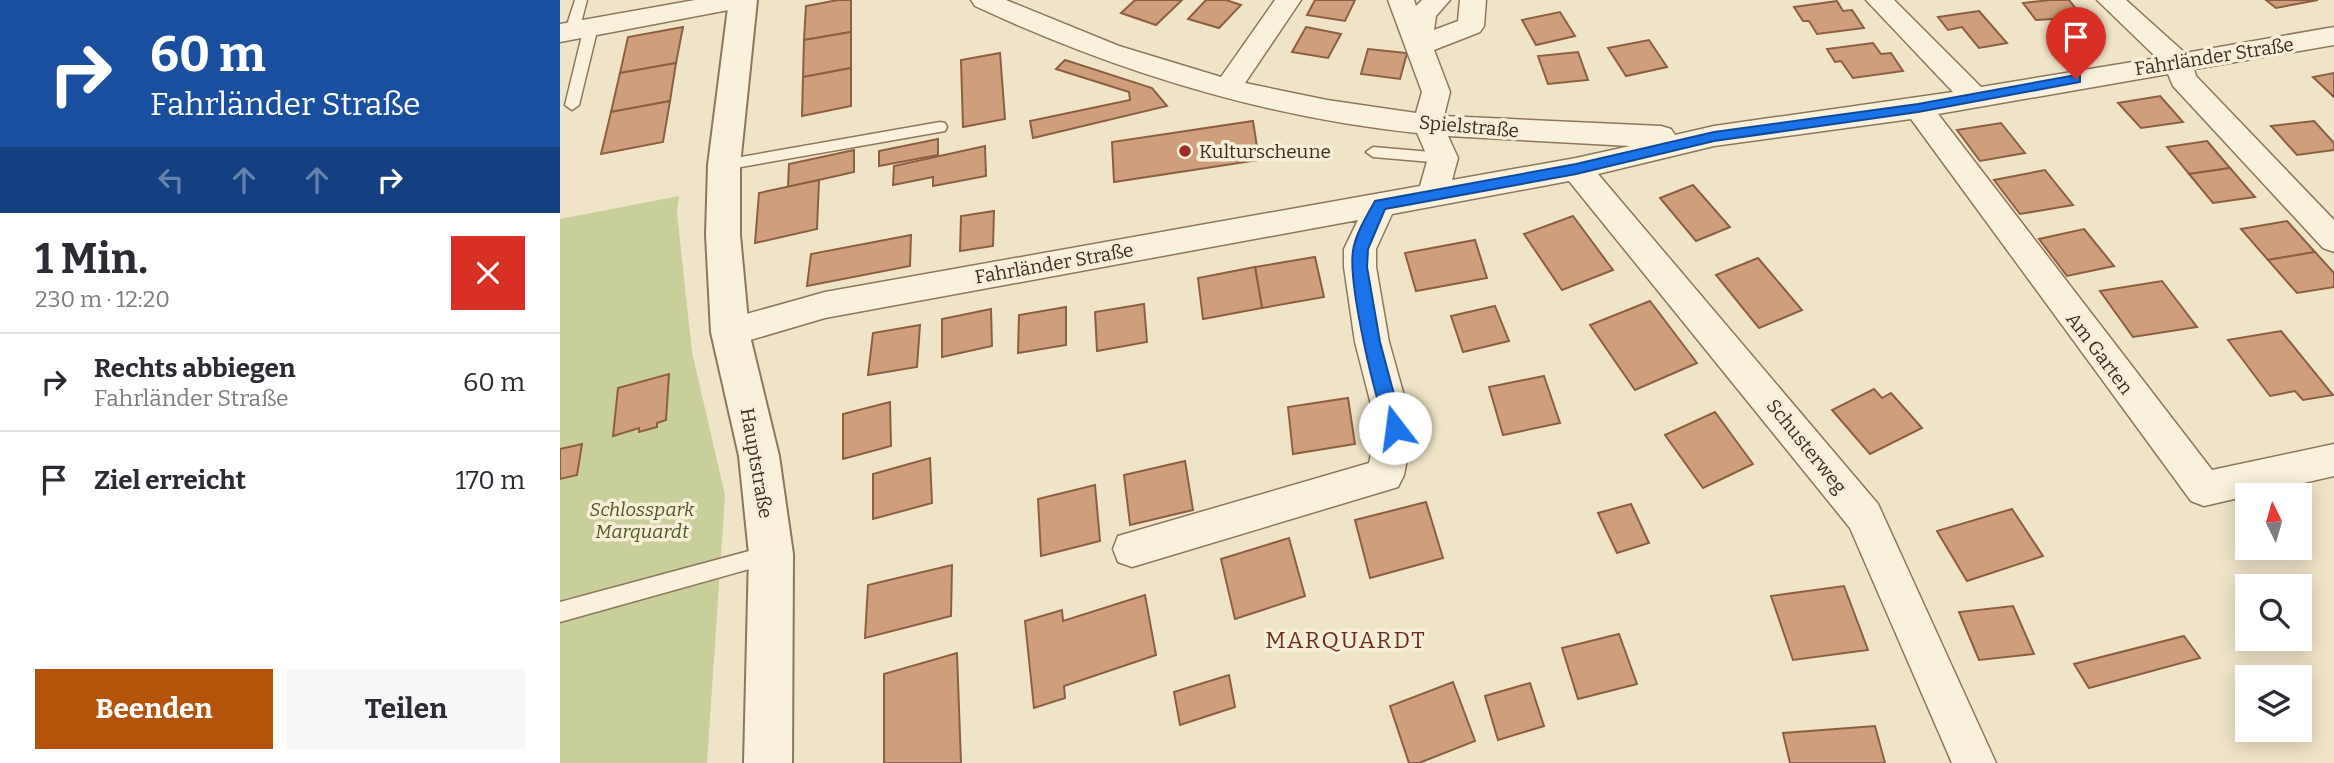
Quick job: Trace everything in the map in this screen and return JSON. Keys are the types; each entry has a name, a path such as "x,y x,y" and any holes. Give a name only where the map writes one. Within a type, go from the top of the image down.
{"street":[{"path":"575,30 741,0"},
{"name":"Hauptstraße","path":"741,0 724,165 723,235 730,332 759,456 771,554 768,763"},
{"name":"Spielstraße","path":"984,0 1107,53 1227,89 1328,111 1428,124 1585,135 1714,136"},
{"path":"1227,89 1288,0"},
{"path":"1401,0 1436,92 1428,124 1443,158 1433,195"},
{"path":"1419,46 1423,14 1437,0"},
{"path":"1419,46 1471,26 1473,0"},
{"path":"1879,0 1973,96"},
{"path":"2110,0 2178,62 2183,79 2334,240"},
{"name":"Fahrländer Straße","path":"730,332 825,305 1576,169 1714,136 1918,108 1973,96 2334,36"},
{"name":"Am Garten","path":"1918,108 2204,489 2334,460"},
{"name":"Schusterweg","path":"1576,169 1864,516 1974,763"},
{"path":"1132,550 1385,475 1395,428 1372,342 1360,267 1360,249 1380,205"}],"lane":[{"path":"572,105 575,30 581,0"},
{"path":"724,165 940,127"},
{"path":"1373,152 1443,158"},
{"path":"560,611 691,578 771,554"}],"green space":[{"name":"Schlosspark Marquardt","path":"679,196 677,213 692,352 725,495 707,763 560,763 560,219"}],"building":[{"path":"851,0 851,32 804,40 806,6"},
{"path":"1135,0 1182,0 1156,25 1121,13"},
{"path":"1206,0 1226,0 1241,5 1219,28 1188,19"},
{"path":"1315,0 1355,0 1345,21 1307,15"},
{"path":"2069,0 2092,29 2064,32 2053,19 2036,20 2023,3"},
{"path":"2266,0 2318,0 2276,8"},
{"path":"1837,1 1843,11 1852,10 1864,28 1817,34 1809,21 1803,21 1794,7"},
{"path":"1979,11 2007,43 1979,48 1962,27 1948,30 1938,17"},
{"path":"1560,12 1575,36 1536,45 1522,20"},
{"path":"683,27 676,63 620,73 628,37"},
{"path":"1306,27 1341,34 1328,58 1292,52"},
{"path":"851,32 851,68 803,77 804,40"},
{"path":"1649,40 1667,67 1626,76 1608,48"},
{"path":"1873,43 1881,54 1891,53 1903,71 1853,78 1841,61 1835,62 1827,49"},
{"path":"1368,49 1407,53 1400,79 1361,74"},
{"path":"1578,52 1588,80 1548,84 1538,56"},
{"path":"1000,53 1005,119 963,127 961,60"},
{"path":"1065,60 1152,88 1167,106 1033,138 1030,121 1130,100 1129,92 1056,69"},
{"path":"676,63 670,101 611,112 620,73"},
{"path":"851,68 851,106 802,116 803,77"},
{"path":"2334,73 2334,97 2313,77"},
{"path":"2160,96 2183,122 2141,128 2118,103"},
{"path":"670,101 663,142 601,154 611,112"},
{"name":"Kulturscheune","path":"1253,121 1259,160 1114,182 1112,142"},
{"path":"2314,121 2334,143 2334,150 2297,155 2271,126"},
{"path":"2001,123 2025,153 1980,161 1957,130"},
{"path":"938,139 938,155 879,166 879,151"},
{"path":"2207,141 2230,168 2189,174 2167,147"},
{"path":"985,146 986,176 933,186 933,177 893,185 894,166"},
{"path":"854,150 854,172 788,187 789,164"},
{"path":"2230,168 2255,197 2213,203 2189,174"},
{"path":"2045,170 2073,205 2020,214 1994,180"},
{"path":"819,180 817,229 755,243 759,193"},
{"path":"1693,185 1730,227 1696,241 1660,198"},
{"path":"994,211 993,246 960,251 961,216"},
{"path":"1573,216 1613,270 1562,290 1524,234"},
{"path":"2287,221 2315,252 2268,260 2241,229"},
{"path":"2084,229 2114,266 2067,276 2039,239"},
{"path":"911,235 910,266 807,286 811,254"},
{"path":"1475,240 1487,278 1416,291 1405,253"},
{"path":"2315,252 2334,273 2334,287 2297,293 2268,260"},
{"path":"1315,257 1324,297 1262,308 1255,267"},
{"path":"1758,258 1802,310 1759,328 1716,275"},
{"path":"1255,267 1262,308 1203,319 1198,278"},
{"path":"2162,281 2197,327 2133,337 2100,291"},
{"path":"1650,301 1697,363 1635,390 1590,325"},
{"path":"1144,304 1147,342 1097,351 1095,312"},
{"path":"1495,306 1509,341 1463,352 1451,316"},
{"path":"1066,307 1066,345 1018,353 1019,315"},
{"path":"991,309 992,346 942,357 942,319"},
{"path":"920,325 917,367 868,375 873,333"},
{"path":"2281,331 2333,395 2303,400 2295,391 2270,396 2228,340"},
{"path":"669,374 666,420 657,423 657,427 639,432 639,428 613,436 618,388"},
{"path":"1544,376 1560,423 1503,435 1489,387"},
{"path":"1874,389 1882,398 1891,393 1922,428 1870,454 1832,410"},
{"path":"1348,398 1355,444 1293,454 1288,407"},
{"path":"890,402 891,446 843,459 843,414"},
{"path":"1715,412 1753,464 1703,488 1665,435"},
{"path":"582,444 577,475 560,479 560,449"},
{"path":"930,458 932,503 873,519 873,474"},
{"path":"1185,461 1193,510 1130,525 1124,475"},
{"path":"1095,485 1100,541 1041,556 1038,499"},
{"path":"1426,502 1443,558 1370,578 1355,520"},
{"path":"1631,504 1649,543 1617,553 1598,513"},
{"path":"2012,509 2043,556 1967,581 1937,531"},
{"path":"1289,538 1305,596 1235,619 1221,559"},
{"path":"952,565 951,616 865,638 868,585"},
{"path":"1844,586 1868,650 1793,660 1771,596"},
{"path":"1145,595 1156,655 1064,686 1065,698 1034,708 1025,621 1062,610 1063,621"},
{"path":"2013,606 2034,654 1979,660 1959,612"},
{"path":"1619,634 1637,684 1578,699 1562,648"},
{"path":"2184,636 2200,658 2089,688 2074,664"},
{"path":"957,653 961,763 884,763 884,674"},
{"path":"1229,675 1235,707 1180,725 1174,692"},
{"path":"1453,682 1475,741 1419,763 1409,763 1390,706"},
{"path":"1530,683 1544,726 1498,740 1485,696"},
{"path":"1875,726 1885,763 1790,763 1783,733"}],"place":[{"name":"Kulturscheune","path":"1185,151"}],"district":[{"name":"MARQUARDT","path":"1346,640"}],"route":[{"path":"1395,428 1372,342 1360,267 1360,249 1380,205 1576,169 1714,136 1918,108 2076,79"}]}
